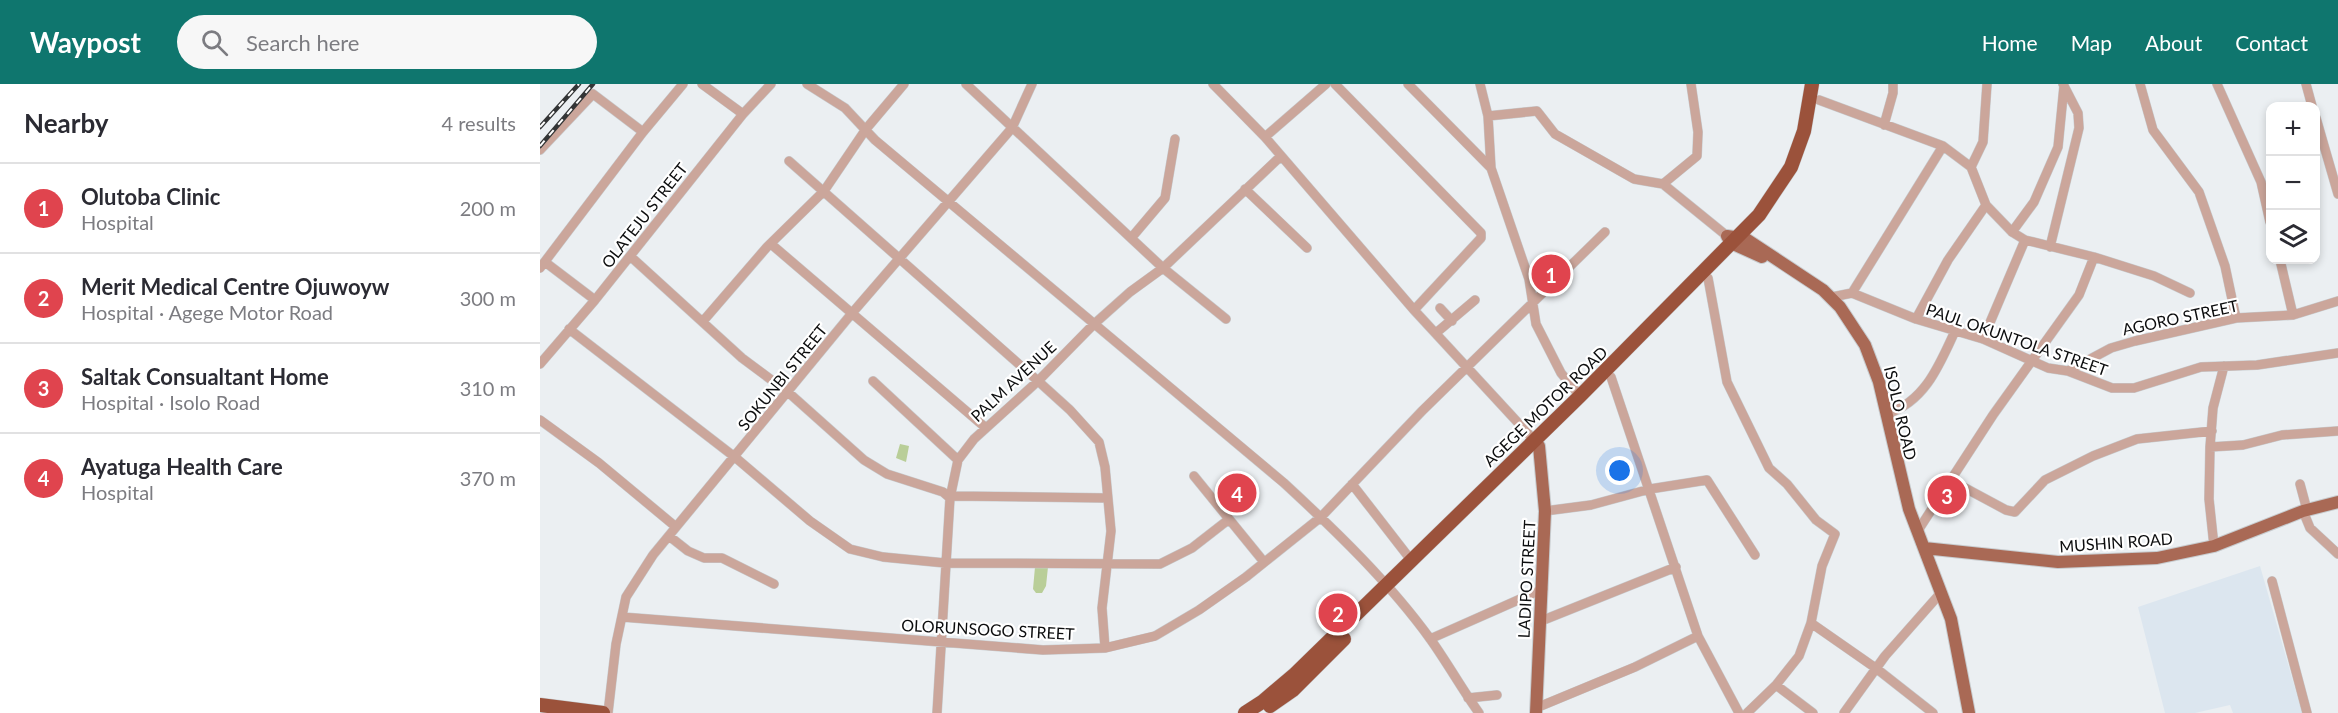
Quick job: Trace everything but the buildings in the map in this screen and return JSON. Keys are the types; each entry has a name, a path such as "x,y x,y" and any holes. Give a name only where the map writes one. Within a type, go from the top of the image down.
{"highway":[{"name":"AGEGE MOTOR ROAD","path":"1245,713 1295,674 1388,589 1411,560 1536,443 1611,377 1708,278 1778,191 1791,167 1804,131 1812,84"},
{"name":"AGEGE MOTOR ROAD","path":"1261,713 1293,690 1388,589 1785,193 1805,153 1819,100 1819,84"},
{"path":"540,705 603,713"}],"main road":[{"name":"ISOLO ROAD","path":"1737,241 1809,279 1832,297 1865,345 1877,375 1901,482 1917,532 1951,619 1969,713"},
{"name":"ISOLO ROAD","path":"1737,241 1803,280 1830,302 1853,334 1873,384 1904,511 1938,596 1948,628 1963,713"},
{"name":"LADIPO STREET","path":"1536,443 1545,511 1536,711"},
{"name":"MUSHIN ROAD","path":"1924,548 2012,560 2058,562 2157,558 2214,546 2305,510 2338,502"}],"street":[{"path":"595,300 542,265 643,132 683,84"},
{"path":"702,84 743,114"},
{"name":"OLATEJU STREET","path":"540,364 595,300 743,114 771,84"},
{"path":"807,84 845,108 866,129 1092,325 1284,483 1321,517 1388,589 1430,639 1479,713"},
{"path":"704,320 771,244 824,191 866,129 904,84"},
{"path":"966,84 1163,268 1226,319"},
{"name":"SOKUNBI STREET","path":"608,713 616,645 626,597 676,527 736,458 853,312 1012,128 1032,84"},
{"path":"1213,84 1265,137 1414,310 1536,443"},
{"path":"1265,137 1326,84"},
{"path":"1335,84 1480,232 1481,238 1414,310"},
{"path":"1408,84 1491,168"},
{"path":"1480,84 1488,116 1491,168 1528,279 1536,324 1546,350 1580,396"},
{"path":"1664,184 1697,156 1698,132 1690,84"},
{"path":"1884,125 1893,93 1893,84"},
{"path":"1971,167 1983,142 1987,84"},
{"path":"2140,84 2153,130 2199,192 2225,266 2236,318"},
{"path":"2217,84 2261,182 2268,210"},
{"path":"2306,84 2311,102"},
{"path":"2012,232 2034,202 2058,147 2063,85"},
{"path":"2050,247 2074,153 2078,113 2063,85"},
{"path":"540,150 593,94 643,132"},
{"path":"1819,100 1943,146 1971,167 1986,205 2012,232 2025,240 2094,257 2154,276 2190,293"},
{"path":"1488,116 1537,111 1555,134 1634,179 1664,184 1737,241"},
{"path":"2320,132 2338,194"},
{"path":"1132,237 1165,198 1175,139"},
{"path":"1832,297 1852,293 1943,146"},
{"path":"2058,147 2074,153"},
{"name":"PALM AVENUE","path":"937,713 950,497 958,459 986,428 1038,381 1092,325 1130,292 1163,268 1281,156"},
{"path":"789,161 1070,410 1099,442 1111,531 1102,608 1105,648"},
{"path":"1245,189 1307,248"},
{"path":"1916,319 1948,260 1986,205"},
{"name":"OLORUNSOGO STREET","path":"622,617 1043,650 1105,648 1155,636 1171,629 1264,562 1321,517 1467,367 1605,232"},
{"path":"1983,339 2025,240"},
{"path":"771,244 986,428"},
{"path":"630,256 704,320 742,358 789,393 864,460 887,474 944,492 950,497 1107,498"},
{"path":"1917,532 1993,415 2079,296 2094,257"},
{"path":"2281,264 2293,315"},
{"path":"1708,278 1727,382 1769,468 1787,484 1816,520 1835,534 1822,566 1811,623 1799,656 1776,685 1747,713"},
{"name":"PAUL OKUNTOLA STREET","path":"1852,293 1916,319 1983,339 2057,371 2068,371 2112,388 2134,388 2179,372 2201,367 2258,365 2338,353"},
{"path":"1436,333 1475,300"},
{"name":"AGORO STREET","path":"2068,371 2111,348 2236,318 2293,315 2338,301"},
{"path":"1440,308 1452,321"},
{"path":"569,329 736,458 810,521 850,549 883,557 945,563 1160,564 1192,548 1227,520"},
{"path":"1887,414 1903,408 1921,393 1936,372 1955,331"},
{"path":"2214,546 2209,499 2210,447 2213,408 2224,366"},
{"path":"1611,377 1698,636 1739,713"},
{"path":"873,381 958,459"},
{"path":"540,420 599,463 676,527"},
{"path":"1952,481 2006,510 2015,512 2045,480 2093,456 2137,439 2212,431"},
{"path":"2210,447 2242,445 2282,435 2338,431"},
{"path":"1194,476 1227,520 1264,562"},
{"path":"1545,511 1591,505 1650,489 1707,480 1755,555"},
{"path":"1352,484 1411,560"},
{"path":"2300,484 2310,528 2338,554"},
{"path":"669,536 688,551 704,558 722,558 774,584"},
{"path":"1540,621 1676,567"},
{"path":"2272,581 2307,713"},
{"path":"1430,639 1543,589"},
{"path":"1844,713 1877,669 1938,596"},
{"path":"1811,623 1877,669 1933,713"},
{"path":"1536,711 1698,636"},
{"path":"1776,685 1813,713"},
{"path":"1468,698 1497,695"}],"shaded area":[{"path":"2260,566 2302,713 2233,713 2230,705 2195,713 2165,713 2138,607"}],"green space":[{"path":"900,444 909,446 906,462 896,458"},
{"path":"1035,567 1048,567 1046,586 1042,593 1036,593 1033,589"}],"railway":[{"path":"540,127 579,84"},
{"path":"540,146 593,84"}],"place":[{"name":"Olutoba Clinic","path":"1551,274"},
{"name":"Ayatuga Health Care","path":"1237,493"},
{"name":"Saltak Consualtant Home","path":"1947,495"},
{"name":"Merit Medical Centre Ojuwoyw","path":"1338,613"}]}
